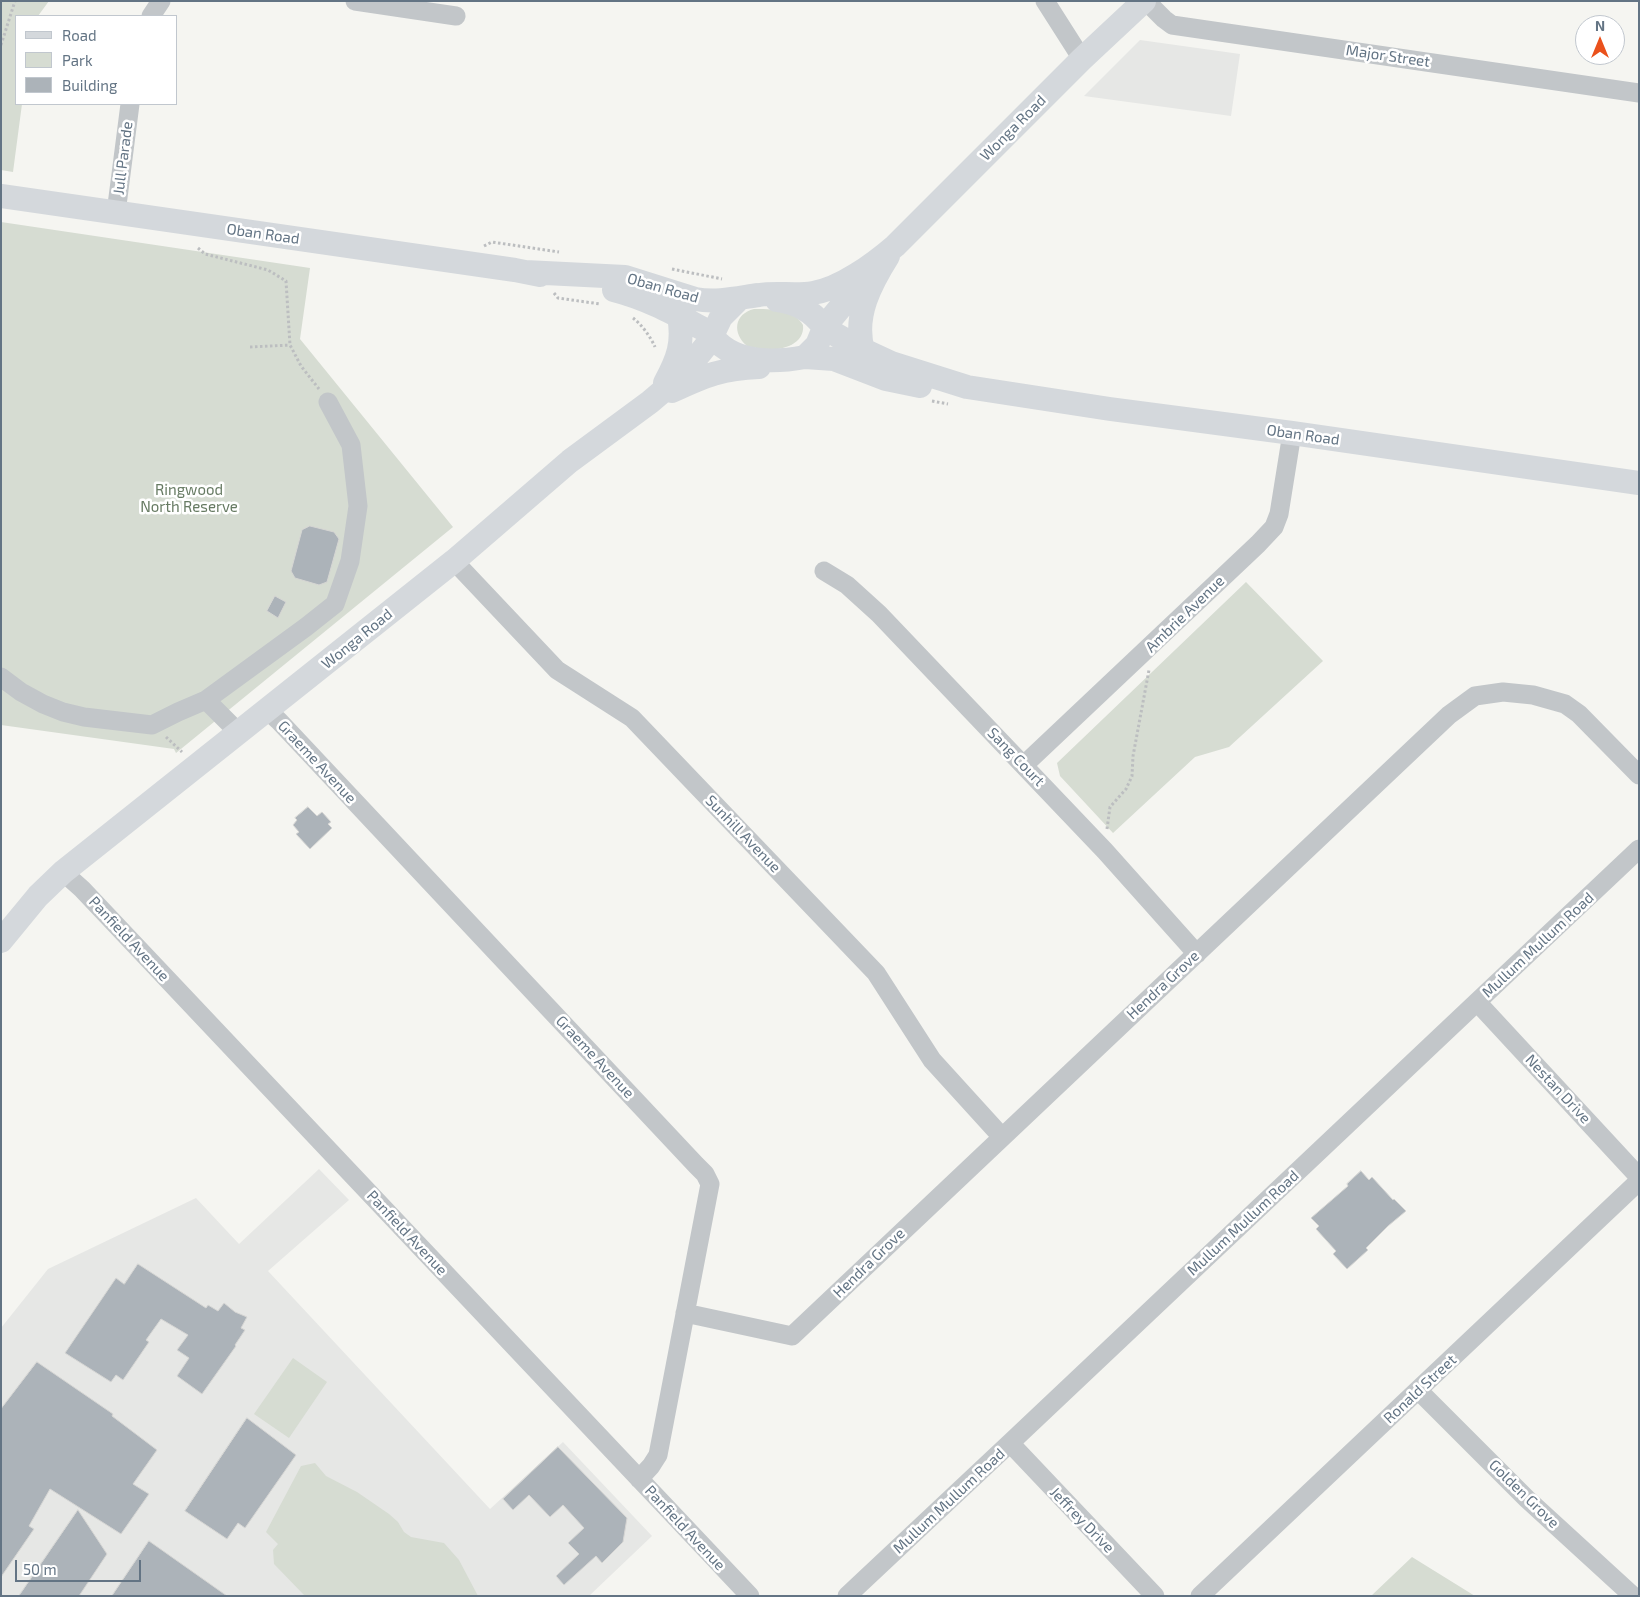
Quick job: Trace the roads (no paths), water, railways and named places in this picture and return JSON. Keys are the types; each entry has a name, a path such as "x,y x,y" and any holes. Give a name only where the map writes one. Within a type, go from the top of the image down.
{"main road":[{"name":"Wonga Road","path":"889,251 1082,59 1145,1"},
{"name":"Oban Road","path":"1,196 525,272 620,292 650,302 680,316 712,335 727,350 745,358 834,359 886,379 914,385 967,387"},
{"path":"742,298 766,294 818,292 841,282 889,251"},
{"path":"654,399 717,372 780,365 804,358 817,344 823,327 889,251"},
{"path":"863,350 860,331 867,295 889,251"},
{"name":"Oban Road","path":"525,272 615,276 640,281 700,300 742,298 795,304 805,308 823,327 863,350 906,368 967,387 1110,409 1639,483"},
{"name":"Wonga Road","path":"1,941 38,896 63,872 454,561 570,462 622,421 654,399 684,373 712,335 721,317 742,298"},
{"path":"654,399 674,366 680,350 682,335 680,316"}],"street":[{"path":"152,15 161,1"},
{"path":"355,1 456,16"},
{"path":"1046,1 1082,59"},
{"name":"Major Street","path":"1145,1 1172,24 1639,93"},
{"name":"Jull Parade","path":"116,212 130,105"},
{"path":"1,676 21,692 63,712 84,717 152,725 206,700 335,604 350,561 358,506 351,445 328,402"},
{"name":"Ambrie Avenue","path":"1024,765 1140,658 1274,527 1282,503 1292,433"},
{"name":"Sunhill Avenue","path":"454,561 557,670 632,718 876,973 932,1060 1002,1136"},
{"name":"Sang Court","path":"824,571 848,585 879,614 1106,851 1197,954"},
{"name":"Hendra Grove","path":"685,1313 792,1336 1449,715 1475,696 1503,692 1533,695 1565,704 1579,714 1639,775"},
{"path":"206,700 239,733"},
{"name":"Graeme Avenue","path":"266,710 279,721 704,1174 710,1184 658,1455 639,1479"},
{"name":"Mullum Mullum Road","path":"846,1596 1638,851"},
{"name":"Panfield Avenue","path":"63,872 82,889 750,1596"},
{"name":"Nestan Drive","path":"1477,1002 1639,1176"},
{"name":"Ronald Street","path":"1200,1596 1639,1181"},
{"name":"Golden Grove","path":"1418,1390 1527,1499 1633,1596"},
{"name":"Jeffrey Drive","path":"1010,1443 1155,1596"}],"park label":[{"name":"Ringwood North Reserve","path":"189,498"}]}
